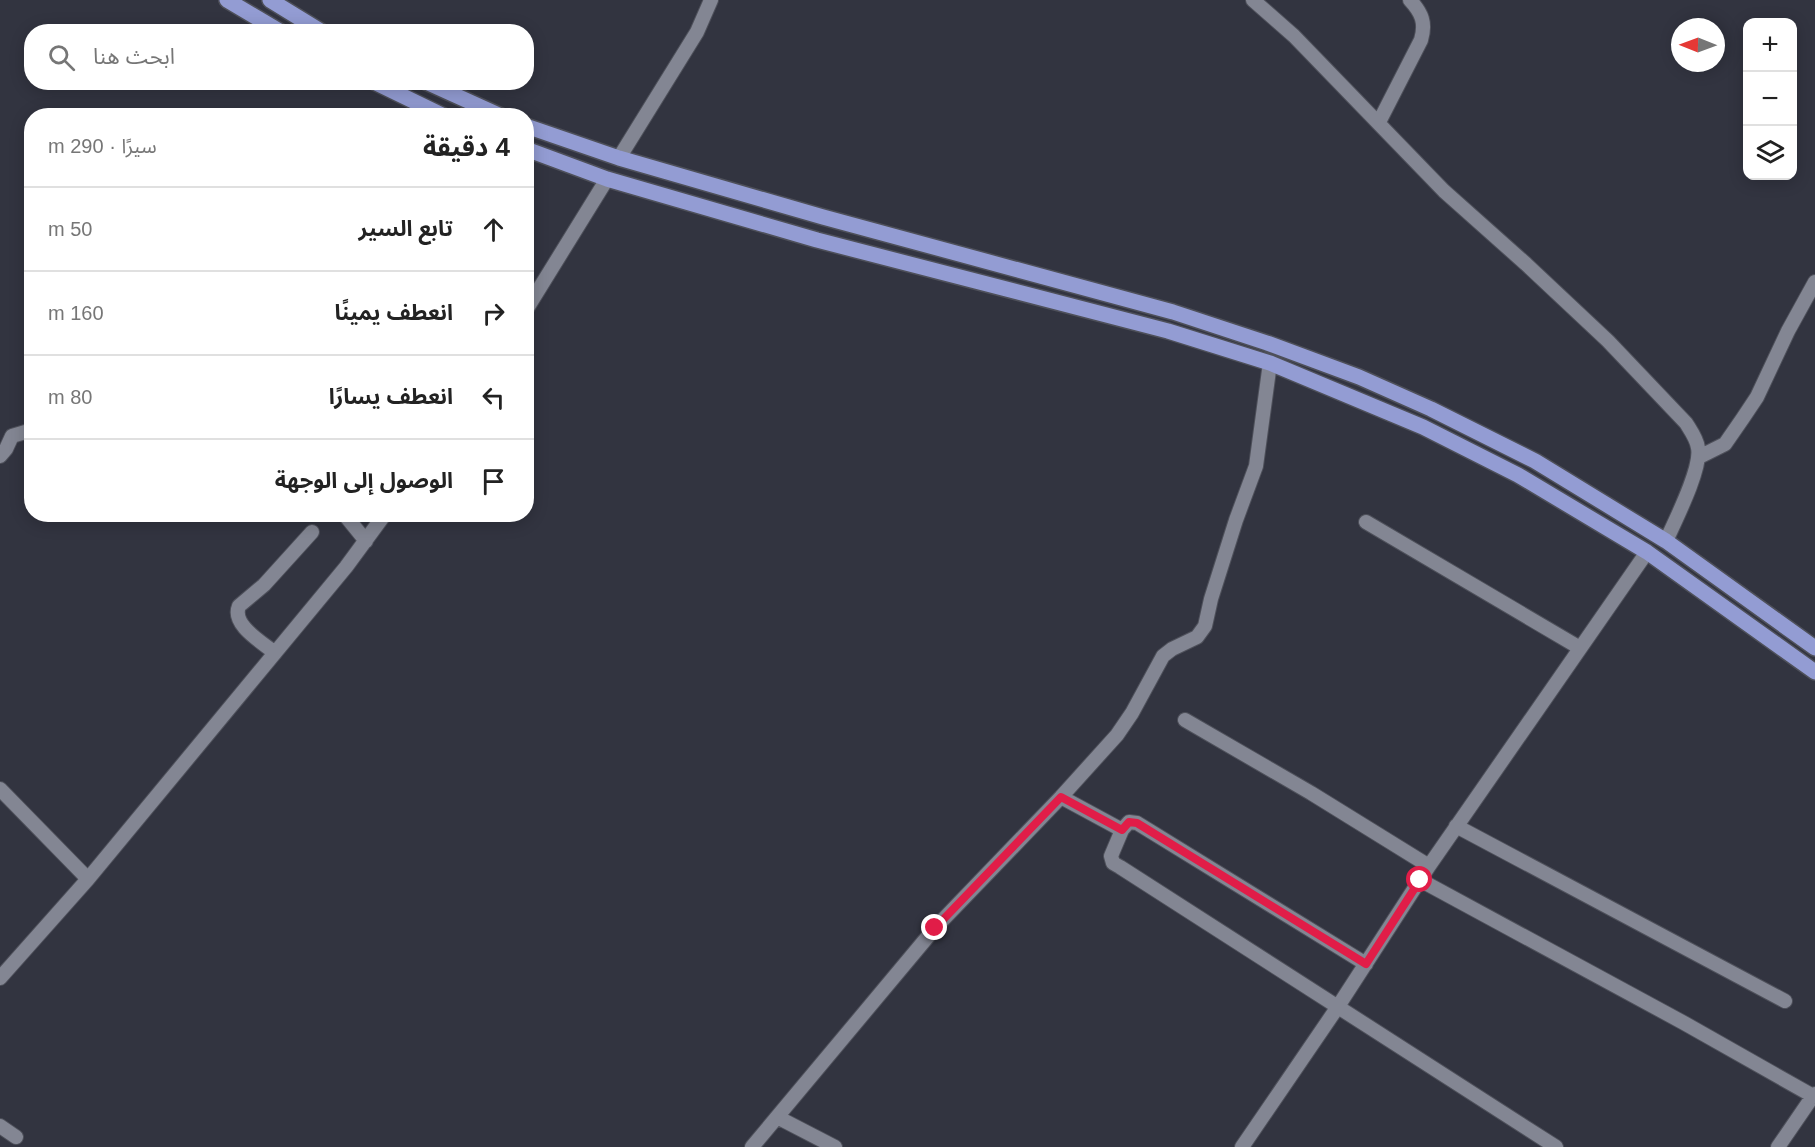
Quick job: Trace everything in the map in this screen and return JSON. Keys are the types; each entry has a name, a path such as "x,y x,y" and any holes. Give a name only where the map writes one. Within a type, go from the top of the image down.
{"main road":[{"path":"227,0 268,24"},
{"path":"270,0 309,24"},
{"path":"390,90 428,108"},
{"path":"444,90 483,108"},
{"path":"534,129 619,158 1173,312 1359,377 1441,414 1535,461 1666,541 1815,648"},
{"path":"534,152 607,179 845,247 1168,331 1270,363 1423,427 1476,453 1557,498 1647,552 1815,672"},
{"path":"845,247 851,224"}],"street":[{"path":"619,158 697,32 711,0"},
{"path":"1253,0 1294,36 1444,191 1608,341 1676,410 1695,437 1699,457 1686,497 1666,541"},
{"path":"1378,122 1424,32 1422,15 1410,0"},
{"path":"534,297 607,179"},
{"path":"1699,457 1725,444 1757,397 1788,331 1815,282"},
{"path":"752,1147 935,928 1117,735 1163,656 1197,637 1203,630 1236,520 1256,466 1270,363"},
{"path":"0,456 12,436 24,432"},
{"path":"351,522 366,541"},
{"path":"0,978 88,879 275,653 379,522"},
{"path":"1366,522 1580,648"},
{"path":"275,653 245,627 237,616 237,611 239,606 264,585 312,532"},
{"path":"1242,1147 1337,1008 1456,826 1647,552"},
{"path":"1185,720 1311,793 1429,866"},
{"path":"0,789 88,879"},
{"path":"1061,797 1122,830"},
{"path":"1366,964 1137,823 1129,822 1122,830 1111,856 1113,863 1556,1147"},
{"path":"1456,826 1785,1001"},
{"path":"1420,880 1814,1095 1778,1147"},
{"path":"777,1117 835,1147"},
{"path":"0,1126 16,1137"}],"route":[{"path":"935,928 1061,797 1122,830 1129,822 1137,823 1366,964 1420,880"}]}
